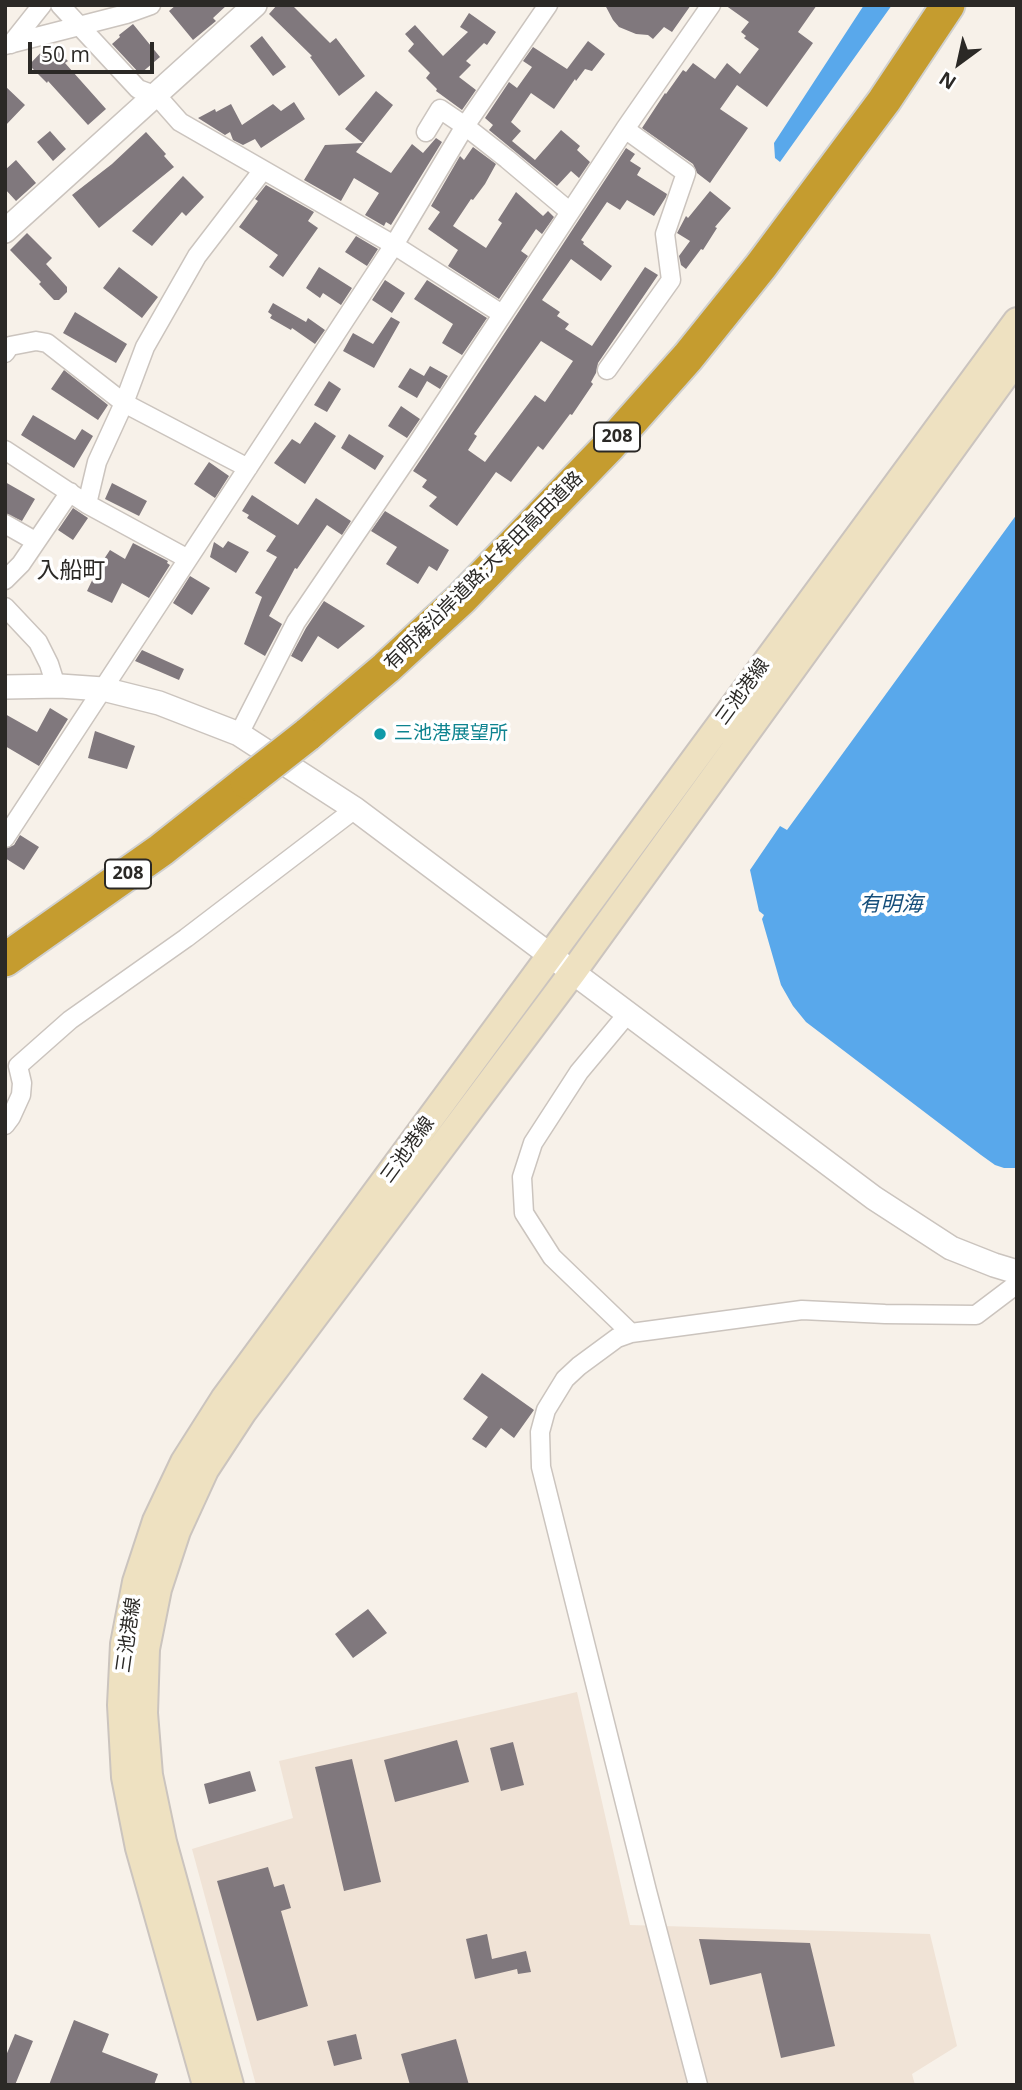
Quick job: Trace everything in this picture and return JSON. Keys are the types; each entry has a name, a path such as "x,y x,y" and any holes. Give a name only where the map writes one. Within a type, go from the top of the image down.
{"highway":[{"name":"208","path":"884,101 948,5"},
{"name":"208","path":"884,101 968,5"},
{"name":"有明海沿岸道路;大牟田高田道路","path":"5,960 161,850 247,782 386,668 462,598 609,446 688,357 761,266 884,101"}],"main road":[{"name":"三池港線","path":"206,2085 139,1848 125,1777 121,1705 124,1644 136,1582 156,1521 184,1462 224,1399 1017,321"},
{"name":"三池港線","path":"230,2085 163,1842 149,1775 144,1713 146,1649 158,1589 177,1531 205,1470 243,1412 573,972 1017,359"}],"street":[{"path":"8,45 41,5"},
{"path":"60,5 138,89 157,96 180,122 394,245 502,314"},
{"path":"8,45 151,5"},
{"path":"5,231 255,5"},
{"path":"5,838 394,245 465,126 548,5"},
{"path":"239,734 296,622 625,129 711,5"},
{"path":"426,132 440,109 465,126 570,212"},
{"path":"607,370 671,280 665,234 686,173 625,129"},
{"path":"87,504 97,462 124,403 145,347 197,256 263,170"},
{"path":"5,353 10,346 36,341 47,343 124,403 248,468"},
{"path":"5,450 87,504 188,559"},
{"path":"5,580 21,564 70,492"},
{"path":"5,524 35,541"},
{"path":"5,607 38,642 56,686"},
{"path":"5,687 103,689 159,703 239,734 355,809 874,1198 951,1248 1017,1272"},
{"path":"5,1125 21,1095 22,1083 18,1066 70,1020 186,938 355,809"},
{"path":"629,1012 579,1072 533,1143 522,1177 524,1213 552,1256 631,1333"},
{"path":"698,2085 541,1467 540,1432 546,1410 565,1379 579,1366 617,1338 631,1333 802,1310 975,1315 1017,1284"}],"shaded area":[{"path":"577,1692 630,1925 930,1934 957,2046 912,2074 915,2085 256,2085 192,1849 293,1818 279,1761"}],"water":[{"path":"864,5 892,5 780,162 775,158 774,143"},
{"name":"有明海","path":"1017,514 1017,1168 1004,1168 981,1155 806,1022 781,985 750,870 780,826 787,830"}],"building":[{"path":"176,5 227,5 213,18 216,21 193,40 169,11"},
{"path":"277,5 292,5 330,43 336,38 365,76 339,96 310,57 312,56 269,14"},
{"path":"605,5 691,5 672,32 664,27 653,39 648,35 636,34 619,27"},
{"path":"725,5 817,5 798,32 813,43 767,107 737,85 720,109 748,128 710,183 697,173 693,164 642,128 683,70 686,72 693,63 715,79 727,63 740,74 759,49 744,38 746,36 741,32 749,22"},
{"path":"469,13 496,32 487,45 484,43 466,61 471,65 459,77 476,90 462,110 436,91 426,78 430,73 408,51 414,44 405,34 415,25 443,56 468,32 460,27"},
{"path":"133,24 160,57 140,74 112,44"},
{"path":"262,36 286,67 273,76 250,46"},
{"path":"588,41 605,54 592,71 585,69 576,81 575,79 554,109 531,93 511,122 521,131 512,141 535,160 561,130 580,146 577,150 590,162 579,178 571,171 557,186 489,130 493,125 485,118 509,82 517,88 532,67 523,61 533,47 567,69"},
{"path":"51,45 68,61 65,63 106,109 88,125 48,81 47,83 29,65"},
{"path":"5,86 25,105 5,126"},
{"path":"376,91 393,105 356,152 391,173 412,144 423,153 436,138 442,142 391,225 386,222 384,226 365,215 379,193 354,178 341,201 304,180 325,145 363,143 345,129"},
{"path":"294,102 305,119 261,148 255,139 243,145 233,140 230,132 225,135 198,118 231,104 242,125 273,104 281,111"},
{"path":"50,131 66,149 53,161 37,142"},
{"path":"146,132 174,167 99,228 72,195 112,164"},
{"path":"473,147 496,164 485,184 453,226 486,248 502,223 498,220 516,192 543,216 548,211 554,217 542,234 536,229 521,251 528,256 499,299 448,266 458,250 428,229 440,212 431,206 460,156 464,160"},
{"path":"626,148 635,154 630,161 641,168 637,175 667,194 654,216 627,200 620,210 607,202 581,240 612,266 601,281 571,259 542,300 560,312 557,316 569,324 565,329 592,346 645,267 658,275 598,363 591,382 593,384 572,415 570,414 543,450 538,446 511,482 496,472 457,526 429,506 437,497 422,487 427,480 413,471","holes":["541,341 573,361 545,402 535,395 485,462 468,450 477,436 474,434"]},
{"path":"16,160 36,183 16,201 5,189 5,170"},
{"path":"183,176 204,197 186,216 182,212 152,246 132,231"},
{"path":"266,185 314,212 308,221 318,228 283,277 269,267 278,255 239,227"},
{"path":"710,191 731,208 715,227 717,228 703,250 701,249 686,269 681,265 679,256 690,241 677,233 686,216 688,218"},
{"path":"27,233 52,258 46,264 67,287 67,292 59,300 54,300 39,284 41,282 10,250"},
{"path":"356,236 378,249 367,266 345,252"},
{"path":"119,267 158,297 142,318 103,288"},
{"path":"319,267 352,288 341,305 323,293 320,298 306,288"},
{"path":"385,280 405,293 392,313 372,300"},
{"path":"427,280 487,318 462,355 442,343 453,324 414,299"},
{"path":"273,303 306,322 308,318 325,330 315,344 292,328 291,330 270,318 272,315 268,312"},
{"path":"75,312 127,344 116,363 63,333"},
{"path":"391,317 400,322 374,368 343,351 353,333 373,344"},
{"path":"430,366 448,376 440,389 427,381 417,398 398,387 410,368 424,376"},
{"path":"64,370 108,405 98,420 51,389"},
{"path":"329,381 341,389 327,412 314,405"},
{"path":"401,406 420,419 407,438 388,426"},
{"path":"33,415 75,440 82,429 93,436 74,468 21,435"},
{"path":"315,422 336,436 305,484 274,463 292,439 300,444"},
{"path":"349,434 384,456 375,470 341,448"},
{"path":"209,462 229,476 215,498 194,484"},
{"path":"5,482 35,499 22,521 5,513"},
{"path":"112,483 147,501 139,516 105,499"},
{"path":"252,495 298,525 316,498 351,521 342,535 327,525 297,569 295,568 269,616 282,624 265,656 244,644 262,597 255,593 277,557 266,551 276,536 247,518 249,515 242,511"},
{"path":"73,508 88,518 73,540 58,530"},
{"path":"385,511 449,550 437,571 429,566 418,584 386,564 397,547 371,531"},
{"path":"228,541 249,552 236,573 210,557 214,542 223,548"},
{"path":"133,543 168,561 170,565 149,598 122,583 112,603 87,591 110,550 125,559"},
{"path":"190,576 210,588 192,615 173,603"},
{"path":"324,601 365,626 338,649 318,636 302,662 291,656"},
{"path":"142,650 184,669 179,680 135,661"},
{"path":"50,708 68,719 39,766 5,746 5,714 37,732"},
{"path":"95,731 135,746 127,769 88,758"},
{"path":"20,835 39,847 24,870 5,858 5,849 14,845"},
{"path":"482,1373 534,1410 514,1438 501,1428 486,1448 472,1439 488,1417 463,1399"},
{"path":"368,1609 387,1633 353,1658 335,1634"},
{"path":"457,1740 469,1782 395,1802 384,1760"},
{"path":"513,1742 524,1785 501,1791 490,1748"},
{"path":"352,1759 381,1882 344,1891 315,1767"},
{"path":"250,1771 256,1791 209,1804 204,1784"},
{"path":"268,1867 274,1887 284,1884 291,1908 281,1911 308,2006 257,2021 217,1881"},
{"path":"487,1934 492,1959 526,1951 531,1972 518,1974 517,1969 475,1979 466,1939"},
{"path":"699,1939 810,1943 835,2046 781,2058 761,1973 710,1985"},
{"path":"74,2020 109,2034 102,2052 158,2074 154,2085 49,2085"},
{"path":"15,2034 33,2041 15,2085 5,2085 5,2058"},
{"path":"356,2034 362,2059 334,2066 327,2041"},
{"path":"456,2039 469,2085 410,2085 401,2054"}],"place":[{"name":"三池港展望所","path":"380,734"}],"district":[{"name":"入船町","path":"71,571"}]}
